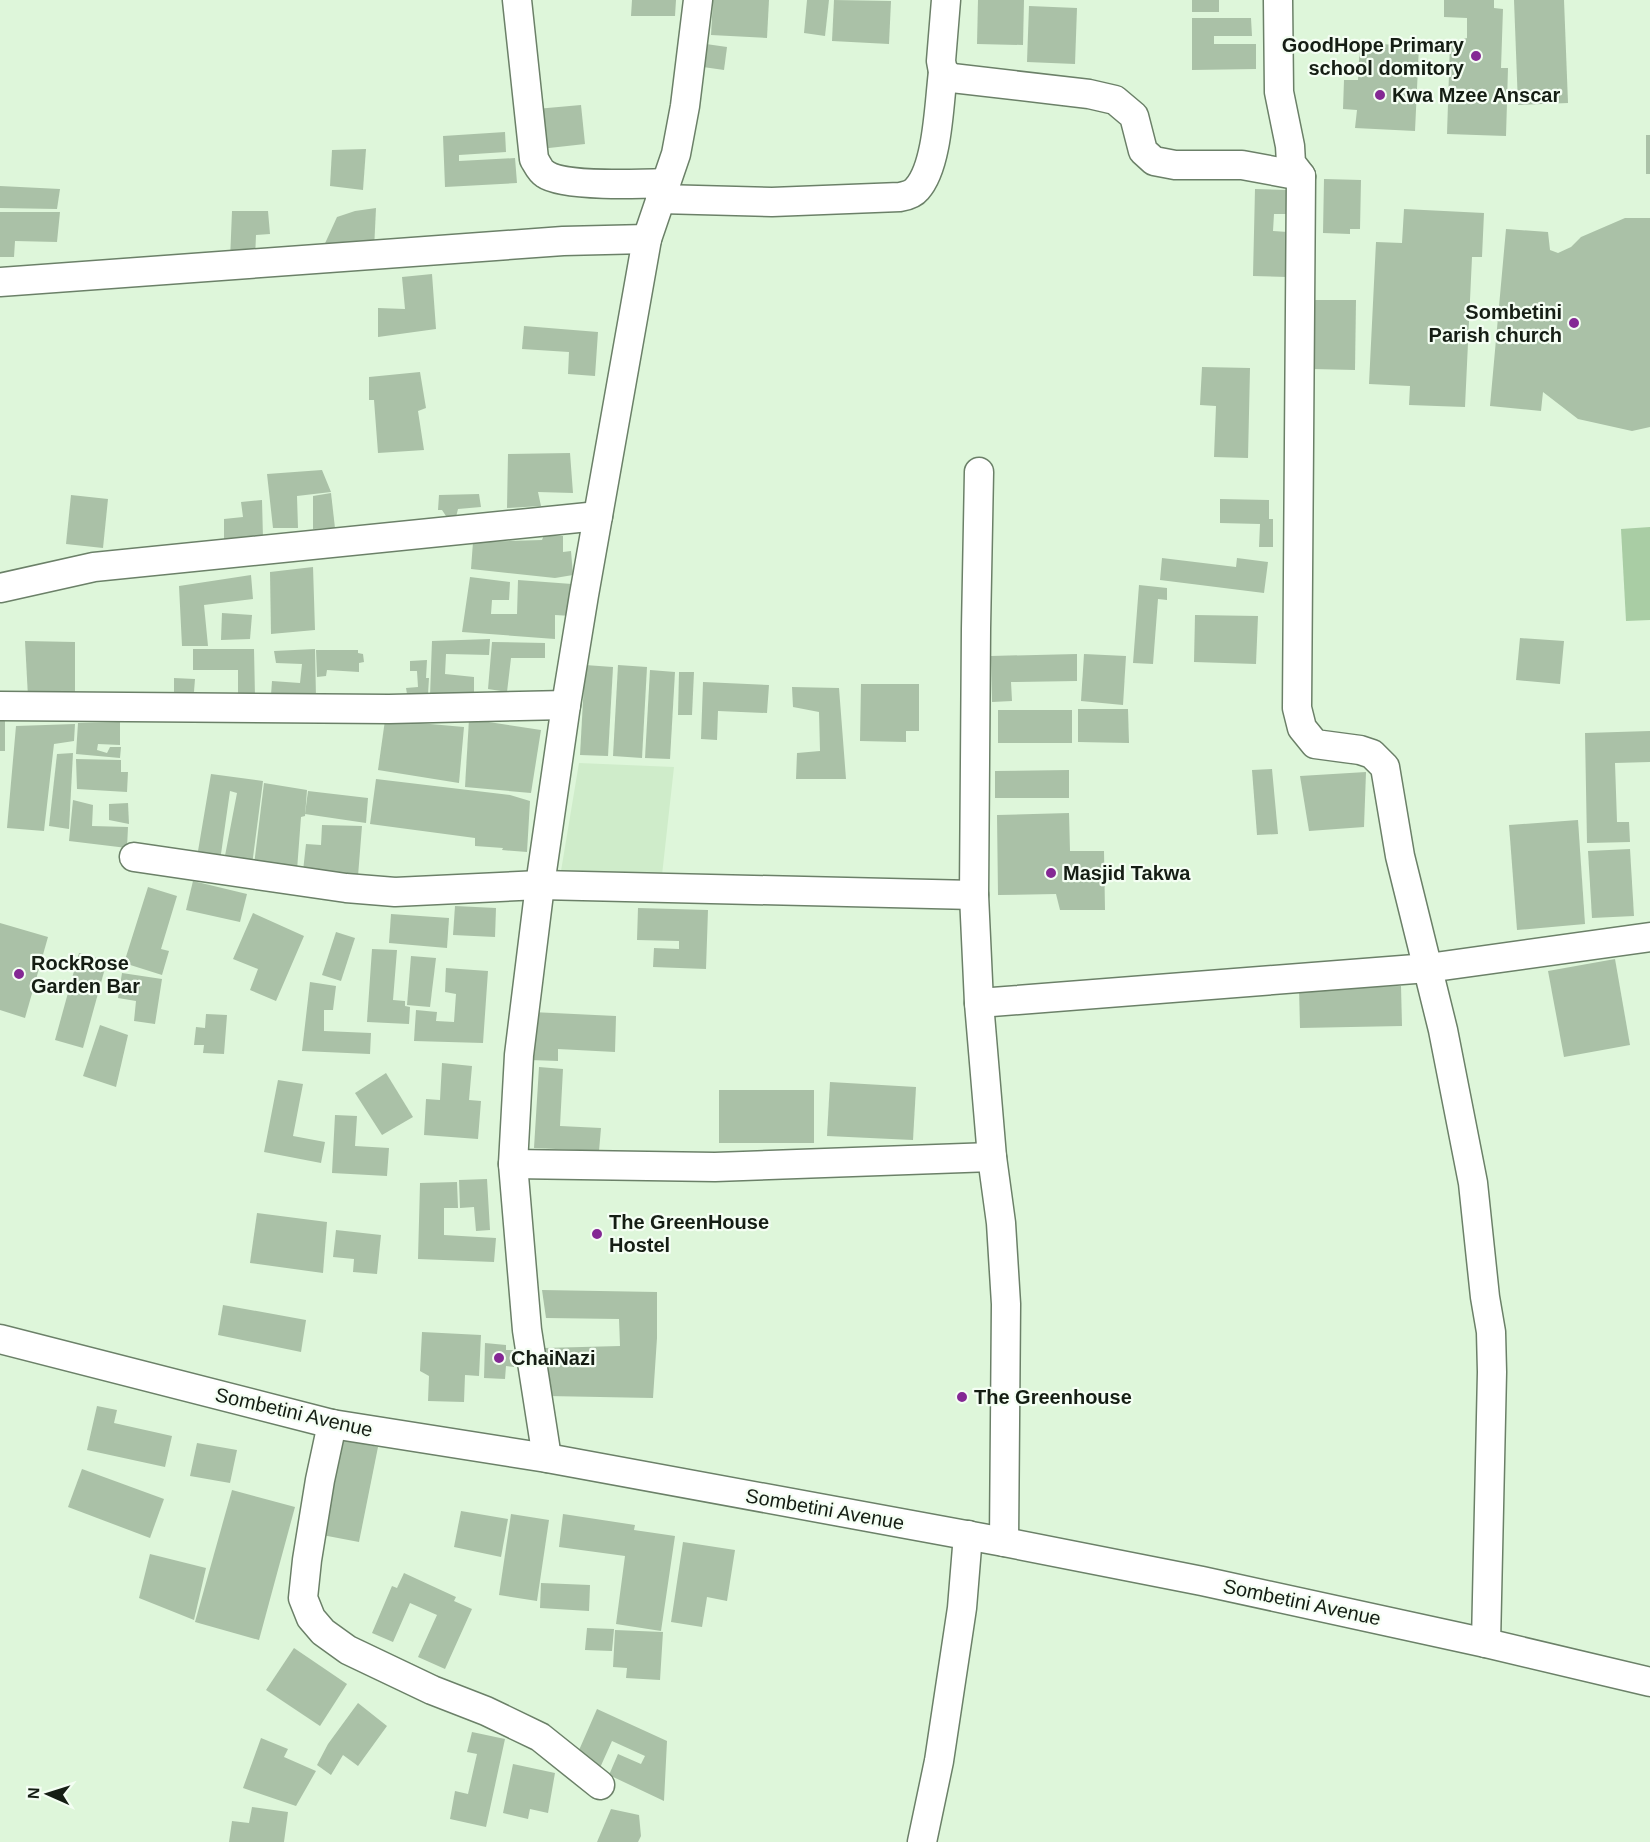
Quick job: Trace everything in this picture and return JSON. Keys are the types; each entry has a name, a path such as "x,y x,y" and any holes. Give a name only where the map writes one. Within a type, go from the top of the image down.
{"street":[{"path":"517,0 534,159 542,172 551,178 772,202 900,197 916,190 926,175 932,156 944,72 941,61 946,0"},
{"path":"547,1458 527,1330 513,1164 519,1055 540,885 566,705 598,516 647,239 676,154 685,106 698,0"},
{"path":"1278,0 1279,92 1290,146 1291,163 1301,176 1297,708 1302,729 1315,744 1360,750 1371,754 1385,767 1400,856 1443,1030 1473,1183 1491,1332 1486,1643"},
{"path":"944,72 952,78 1089,94 1115,100 1134,116 1143,151 1154,161 1175,165 1242,165 1301,176"},
{"path":"0,282 563,241 647,239"},
{"path":"979,472 974,895 979,1003 992,1157 1001,1223 1006,1304 1004,1542"},
{"path":"0,588 94,567 598,516"},
{"path":"0,706 389,709 566,705"},
{"path":"134,857 356,889 395,892 540,885 974,895"},
{"path":"979,1003 1428,968 1650,937"},
{"path":"513,1164 715,1167 992,1157"},
{"name":"Sombetini Avenue","path":"0,1339 332,1424 547,1458 1004,1542 1202,1581 1486,1643 1650,1682"},
{"path":"332,1424 306,1560 303,1598 311,1618 323,1632 348,1650 540,1737 600,1785"},
{"path":"922,1842 941,1750 962,1608 968,1536"}],"shaded area":[{"path":"1650,527 1650,620 1626,621 1621,529"},
{"path":"579,763 674,767 662,875 561,871"}],"building":[{"path":"632,0 676,0 675,16 631,16"},
{"path":"713,0 769,0 767,38 711,35"},
{"path":"807,0 829,0 825,36 804,33"},
{"path":"834,0 891,1 889,44 832,41"},
{"path":"978,0 1024,0 1023,45 977,44"},
{"path":"1192,0 1219,0 1219,12 1192,12"},
{"name":"GoodHope Primary school domitory","path":"1444,0 1494,0 1494,8 1503,9 1501,68 1508,68 1506,136 1447,134 1450,43 1467,38 1467,18 1444,17"},
{"path":"1514,0 1564,0 1568,103 1518,105"},
{"path":"1029,6 1077,8 1075,64 1027,62"},
{"path":"1192,18 1251,18 1252,36 1214,36 1214,44 1256,44 1256,69 1192,70"},
{"name":"Kwa Mzee Anscar","path":"1360,43 1419,46 1415,131 1355,128 1357,110 1343,109 1344,80 1358,80"},
{"path":"706,44 727,47 724,70 703,67"},
{"path":"581,105 585,144 540,149 536,109"},
{"path":"505,132 506,152 459,155 459,161 515,158 517,183 445,187 443,136"},
{"path":"1646,135 1650,135 1650,174 1646,174"},
{"path":"366,149 363,190 330,186 332,150"},
{"path":"1324,179 1361,180 1360,229 1350,229 1350,234 1323,233"},
{"path":"0,186 60,189 57,209 0,208"},
{"path":"1255,189 1288,190 1287,214 1274,214 1273,231 1288,232 1287,277 1253,276"},
{"path":"376,208 374,250 322,250 337,217"},
{"path":"1404,209 1484,213 1482,257 1472,257 1465,407 1409,405 1410,386 1369,384 1376,242 1402,243"},
{"path":"232,211 268,211 270,234 256,235 255,259 230,261"},
{"path":"0,212 60,212 57,242 15,241 14,257 0,257"},
{"name":"Sombetini Parish church","path":"1625,218 1650,218 1650,427 1632,431 1578,419 1543,392 1541,411 1490,406 1506,229 1548,232 1550,250 1558,253 1571,247 1581,237"},
{"path":"432,274 436,329 378,337 378,308 405,309 402,277"},
{"path":"1312,300 1356,300 1355,370 1312,369"},
{"path":"524,326 598,332 595,376 568,374 569,352 522,349"},
{"path":"1202,367 1250,368 1248,458 1214,457 1216,406 1200,405"},
{"path":"420,372 426,408 418,411 424,450 378,453 374,400 369,400 369,377"},
{"path":"570,453 573,493 538,492 541,506 507,508 508,454"},
{"path":"322,470 331,492 297,496 298,528 273,528 267,474"},
{"path":"331,493 335,528 313,529 313,496"},
{"path":"479,494 481,507 458,509 456,517 446,516 442,510 438,510 439,495"},
{"path":"71,495 108,499 103,548 66,544"},
{"path":"1220,499 1269,500 1269,519 1273,519 1273,547 1259,547 1260,524 1220,523"},
{"path":"262,500 263,538 224,541 224,519 243,517 241,502"},
{"path":"544,535 563,536 563,552 571,551 573,575 555,578 471,569 473,542 542,540"},
{"path":"1162,558 1236,567 1237,558 1268,562 1264,593 1160,580"},
{"path":"313,567 315,630 271,634 270,572"},
{"path":"251,575 253,599 204,605 208,646 182,646 179,586"},
{"path":"470,577 510,582 509,600 492,600 491,614 517,614 518,580 572,584 571,616 555,615 555,639 462,632"},
{"path":"1139,585 1167,588 1167,600 1158,599 1153,664 1133,663"},
{"path":"222,613 252,615 250,639 221,640"},
{"path":"1195,615 1258,616 1256,664 1194,662"},
{"path":"1520,638 1564,641 1560,684 1516,680"},
{"path":"490,639 489,655 446,654 445,674 474,677 474,697 430,696 432,641"},
{"path":"25,641 75,642 75,698 28,697"},
{"path":"492,642 545,643 545,658 511,658 507,692 488,689"},
{"path":"193,649 254,649 255,697 238,698 238,670 193,670"},
{"path":"315,649 316,698 271,695 272,681 300,683 302,664 276,663 274,651"},
{"path":"316,650 358,650 358,653 363,654 364,662 359,663 359,672 327,670 326,676 317,677"},
{"path":"1077,654 1077,681 1011,682 1012,701 992,702 991,656"},
{"path":"1084,654 1126,656 1123,705 1081,701"},
{"path":"427,660 428,694 407,694 406,688 418,687 417,671 410,671 410,661"},
{"path":"585,665 613,667 608,756 580,755"},
{"path":"618,665 647,667 642,758 613,756"},
{"path":"650,670 675,672 670,759 645,758"},
{"path":"679,672 694,672 692,715 678,715"},
{"path":"174,678 195,679 193,704 174,702"},
{"path":"703,682 769,685 767,713 718,711 717,740 701,739"},
{"path":"861,684 919,684 919,731 906,731 906,742 860,741"},
{"path":"792,687 839,688 846,779 796,779 797,753 820,751 819,712 793,707"},
{"path":"1078,709 1128,709 1129,743 1078,742"},
{"path":"998,710 1072,710 1072,743 998,743"},
{"path":"469,719 541,730 531,793 465,787"},
{"path":"385,720 464,727 459,783 378,770"},
{"path":"0,721 5,721 5,751 0,751"},
{"path":"120,722 120,745 98,744 97,750 107,753 110,747 121,747 120,758 76,754 78,723"},
{"path":"75,724 74,741 54,744 44,831 7,828 16,726"},
{"path":"1650,731 1650,762 1615,763 1617,822 1629,822 1630,842 1587,843 1585,733"},
{"path":"73,753 69,829 49,826 57,754"},
{"path":"76,759 121,760 121,772 128,772 127,792 77,789"},
{"path":"1272,769 1278,834 1257,835 1252,770"},
{"path":"1069,770 1069,798 995,798 995,771"},
{"path":"1366,772 1364,827 1309,831 1300,776"},
{"path":"211,774 263,781 252,865 224,861 237,793 230,791 220,861 197,857"},
{"path":"376,779 510,795 530,801 527,852 475,846 475,838 370,824"},
{"path":"264,783 307,790 305,816 301,817 297,870 254,865"},
{"path":"308,791 368,798 366,823 305,814"},
{"path":"73,800 93,805 92,826 128,827 127,848 69,841"},
{"path":"128,803 129,824 109,820 109,804"},
{"name":"Masjid Takwa","path":"1069,813 1070,851 1104,851 1105,910 1060,910 1056,894 998,895 997,815"},
{"path":"1578,820 1585,924 1517,930 1509,825"},
{"path":"322,825 362,826 358,876 303,871 306,844 321,845"},
{"path":"1630,849 1634,916 1592,918 1588,851"},
{"path":"193,881 247,894 240,922 186,910"},
{"path":"148,887 177,896 161,949 169,951 162,975 124,963"},
{"path":"455,906 496,908 495,937 453,935"},
{"path":"638,908 708,910 706,969 653,967 654,948 679,949 679,941 637,940"},
{"path":"253,913 304,936 276,1001 250,990 258,969 233,959"},
{"path":"391,914 449,918 447,948 389,943"},
{"name":"RockRose Garden Bar","path":"0,923 48,937 25,1018 0,1010"},
{"path":"336,932 355,938 341,981 322,975"},
{"path":"372,949 397,950 393,1000 405,1001 405,1006 410,1007 409,1024 367,1022"},
{"path":"79,953 107,961 83,1048 55,1040"},
{"path":"411,956 436,958 430,1007 407,1005"},
{"path":"1615,959 1630,1045 1564,1057 1548,971"},
{"path":"446,968 488,971 483,1043 414,1041 416,1010 437,1012 436,1021 454,1022 456,994 445,992"},
{"path":"122,973 162,979 155,1024 134,1021 136,1001 118,998"},
{"path":"310,982 336,986 333,1010 324,1010 324,1031 371,1033 370,1054 302,1051"},
{"path":"1401,986 1402,1026 1300,1028 1299,988"},
{"path":"532,1012 616,1016 615,1052 558,1049 558,1061 530,1060"},
{"path":"206,1014 227,1015 224,1054 203,1053 204,1045 194,1045 196,1027 205,1028"},
{"path":"100,1025 128,1035 116,1087 83,1076"},
{"path":"442,1063 472,1066 469,1100 481,1101 478,1139 424,1135 426,1099 440,1100"},
{"path":"539,1067 563,1069 560,1126 601,1128 599,1151 534,1148"},
{"path":"386,1073 413,1117 382,1135 355,1093"},
{"path":"278,1080 303,1084 293,1136 325,1142 321,1163 264,1152"},
{"path":"830,1082 916,1087 913,1140 827,1136"},
{"path":"719,1090 814,1090 814,1143 719,1143"},
{"path":"335,1115 357,1116 355,1146 389,1148 387,1176 332,1173"},
{"path":"487,1179 490,1230 476,1231 474,1207 460,1208 459,1180"},
{"path":"457,1182 458,1208 444,1208 444,1235 496,1238 494,1262 418,1259 420,1183"},
{"path":"257,1213 327,1222 323,1273 250,1263"},
{"path":"336,1230 381,1235 377,1274 353,1272 354,1259 333,1257"},
{"path":"542,1290 657,1292 653,1398 547,1396 544,1348 620,1346 619,1319 546,1318"},
{"path":"223,1305 306,1320 301,1352 218,1335"},
{"path":"422,1332 481,1335 479,1376 465,1375 464,1402 428,1401 429,1376 420,1371"},
{"name":"ChaiNazi","path":"485,1343 506,1345 506,1350 515,1350 514,1367 506,1366 505,1379 484,1378"},
{"path":"97,1406 117,1410 114,1423 172,1436 165,1467 87,1450"},
{"path":"337,1438 378,1447 359,1542 317,1534"},
{"path":"197,1443 237,1450 230,1483 190,1476"},
{"path":"82,1469 164,1499 150,1538 68,1507"},
{"path":"232,1490 295,1507 259,1640 195,1622"},
{"path":"461,1511 508,1519 501,1557 454,1547"},
{"path":"511,1514 549,1520 537,1601 499,1595"},
{"path":"563,1514 635,1525 634,1530 675,1536 661,1631 616,1624 625,1556 559,1547"},
{"path":"683,1542 735,1550 727,1601 707,1597 702,1627 671,1622"},
{"path":"150,1554 206,1568 194,1620 139,1598"},
{"path":"404,1573 456,1597 454,1601 472,1609 445,1669 418,1657 437,1615 410,1603 393,1642 372,1633 392,1586 397,1588"},
{"path":"541,1583 590,1585 589,1611 540,1608"},
{"path":"587,1628 614,1629 612,1651 585,1650"},
{"path":"615,1630 663,1632 660,1680 626,1678 627,1668 613,1667"},
{"path":"294,1648 347,1684 320,1726 266,1690"},
{"path":"358,1703 387,1726 358,1766 343,1755 331,1775 317,1765 328,1744"},
{"path":"597,1709 667,1741 664,1801 609,1775 618,1754 641,1764 645,1756 612,1741 599,1770 576,1757"},
{"path":"472,1732 505,1739 486,1827 450,1819 455,1791 468,1794 477,1754 467,1752"},
{"path":"261,1738 288,1749 284,1757 316,1771 296,1806 243,1788"},
{"path":"513,1764 555,1773 548,1813 530,1809 528,1819 503,1813"},
{"path":"252,1807 288,1812 284,1842 229,1842 232,1821 249,1823"},
{"path":"611,1809 639,1815 641,1836 638,1842 597,1842"}],"place":[{"name":"GoodHope Primary school domitory","path":"1476,56"},
{"name":"Kwa Mzee Anscar","path":"1380,95"},
{"name":"Sombetini Parish church","path":"1574,323"},
{"name":"Masjid Takwa","path":"1051,873"},
{"name":"RockRose Garden Bar","path":"19,974"},
{"name":"The GreenHouse Hostel","path":"597,1234"},
{"name":"ChaiNazi","path":"499,1358"},
{"name":"The Greenhouse","path":"962,1397"}]}
